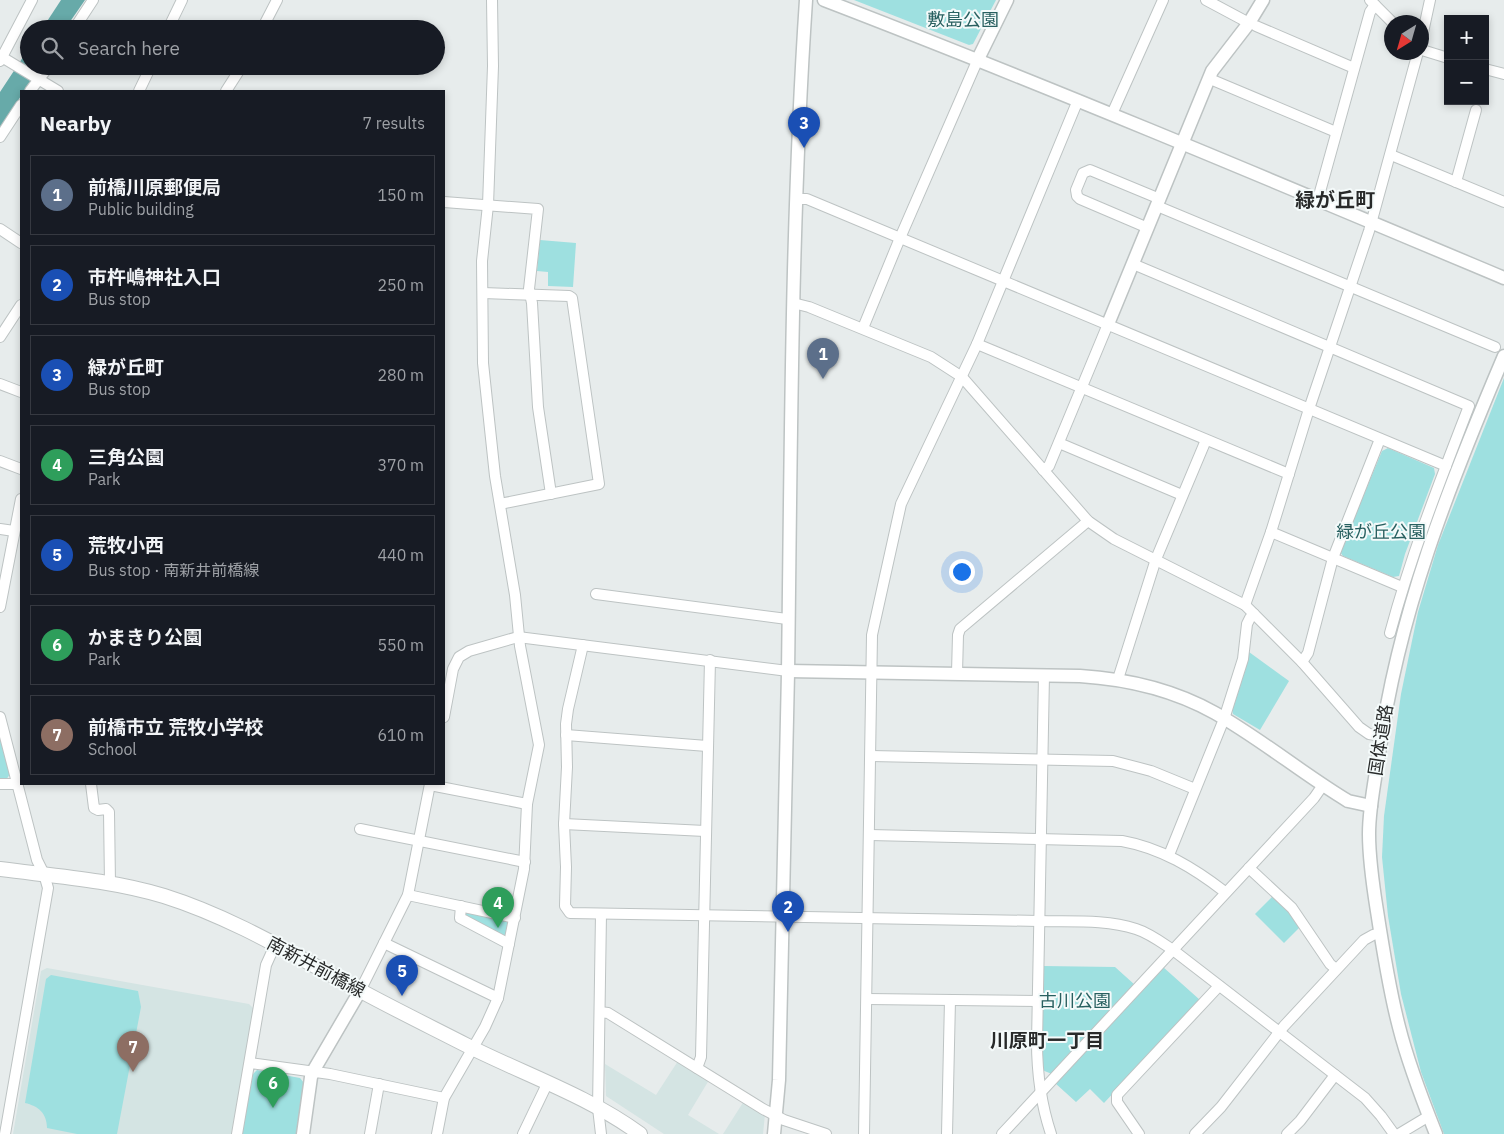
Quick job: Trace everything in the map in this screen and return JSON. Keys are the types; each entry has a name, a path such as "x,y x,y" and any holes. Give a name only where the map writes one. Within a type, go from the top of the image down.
{"main road":[{"name":"南新井前橋線","path":"0,868 110,884 163,896 198,908 307,960 360,991 473,1049 548,1082 598,1108 640,1134"}],"street":[{"path":"21,20 32,0"},
{"path":"80,20 93,0"},
{"path":"172,20 182,0"},
{"path":"267,20 277,0"},
{"path":"437,1134 444,1098 473,1049 498,998 525,862 527,804 539,746 518,637 515,595 495,476 485,382 482,261 488,205 492,0"},
{"path":"774,1134 779,1080 788,671 793,303 806,0"},
{"path":"824,0 978,59 1504,278"},
{"path":"862,328 978,59 1007,0"},
{"path":"1112,114 1163,0"},
{"path":"1206,0 1252,24 1354,68"},
{"path":"1252,24 1263,0"},
{"path":"1043,470 1049,466 1059,443 1210,79 1216,75 1271,0"},
{"path":"1427,15 1430,0"},
{"path":"1318,199 1373,3 1385,15"},
{"path":"20,22 1,58 20,68"},
{"path":"1429,52 1444,57"},
{"path":"1245,605 1271,532 1309,409 1371,222 1416,60"},
{"path":"1489,70 1504,74"},
{"path":"31,75 56,90"},
{"path":"31,90 40,75"},
{"path":"139,90 147,75"},
{"path":"227,90 236,75"},
{"path":"1210,79 1336,132"},
{"path":"864,1134 872,635 899,510 977,344 1078,100"},
{"path":"0,138 20,107"},
{"path":"1456,182 1476,110"},
{"path":"1390,155 1504,202"},
{"path":"1148,228 1077,196 1076,190 1083,172 1090,170 1159,203 1500,351"},
{"path":"796,199 807,199 1446,466"},
{"path":"445,202 538,209 529,289 532,303 538,407 551,494"},
{"path":"0,229 20,242"},
{"path":"1133,264 1469,406 1402,587 1390,632"},
{"path":"483,293 569,296 572,298 599,484 500,504"},
{"path":"793,303 809,306 931,357 962,377 1088,520 1114,539 1245,605 1302,662 1359,727 1369,734 1381,736"},
{"path":"0,337 20,307"},
{"path":"977,344 1289,474"},
{"name":"国体道路","path":"1436,1134 1399,1028 1380,934 1370,859 1371,806 1381,736 1398,652 1416,584 1500,351"},
{"path":"0,384 20,392"},
{"path":"1302,662 1308,653 1333,558 1380,439"},
{"path":"1118,680 1156,559 1206,440"},
{"path":"1059,443 1182,494"},
{"path":"0,461 20,469"},
{"path":"0,608 1,589 20,504"},
{"path":"957,673 958,636 960,630 1088,520"},
{"path":"0,530 14,531"},
{"path":"1271,532 1402,587"},
{"path":"596,594 788,619"},
{"path":"1169,855 1224,719 1243,659 1247,624 1254,614"},
{"path":"445,711 454,669 459,657 469,650 518,637 788,671 1044,675 1118,680 1171,694 1200,706 1224,719 1348,802 1371,806"},
{"path":"583,645 568,709 566,734 565,906 566,910 570,913 703,917 1039,921 1116,924 1137,929 1173,950 1335,1075 1371,1104 1394,1134"},
{"path":"697,1068 701,1057 710,660"},
{"path":"1044,675 1037,1070 1040,1093 1051,1134"},
{"path":"0,717 37,860 48,888 5,1134"},
{"path":"566,734 707,746"},
{"path":"871,756 1114,762 1151,771 1195,789"},
{"path":"0,784 17,784"},
{"path":"91,785 94,808 98,810 106,809 109,812 110,884"},
{"path":"303,1134 313,1071 360,991 408,895 430,785"},
{"path":"435,785 527,804"},
{"path":"1002,1134 1314,798 1323,785"},
{"path":"564,824 705,831"},
{"path":"360,829 525,862"},
{"path":"870,835 1122,841 1148,847 1169,855 1196,871 1225,892"},
{"path":"1249,868 1292,908 1336,970"},
{"path":"408,895 515,918"},
{"path":"461,906 460,918 509,944"},
{"path":"601,914 598,1108 601,1134"},
{"path":"1195,1134 1221,1106 1279,1032 1336,970 1364,940 1373,935 1380,934"},
{"path":"384,943 498,998"},
{"path":"237,1134 266,965 275,945"},
{"path":"1139,1134 1117,1102 1118,1095 1219,986"},
{"path":"866,999 1038,1001"},
{"path":"947,1134 950,1000"},
{"path":"600,1012 608,1013 776,1116 826,1134"},
{"path":"250,1063 313,1071 444,1098"},
{"path":"1286,1134 1300,1121 1335,1075"},
{"path":"523,1134 548,1082"},
{"path":"370,1134 379,1084"},
{"path":"1399,1134 1429,1116"}],"shaded area":[{"path":"61,0 85,0 71,20 48,20"},
{"path":"20,62 20,75 34,75 25,90 20,90 20,98 0,128 0,92"},
{"path":"47,968 249,1004 254,1009 231,1134 13,1134 41,971"},
{"path":"678,1061 709,1080 688,1115 719,1134 664,1134 606,1096 605,1064 656,1095"},
{"path":"744,1101 765,1114 763,1134 723,1134"}],"green space":[{"name":"敷島公園","path":"854,0 996,0 973,44 969,45"},
{"path":"540,240 576,243 573,287 548,286 548,272 537,271"},
{"path":"1504,378 1504,1134 1444,1134 1421,1072 1401,994 1388,916 1382,857 1384,816 1401,694 1418,612 1438,545"},
{"name":"緑が丘公園","path":"1388,448 1434,468 1435,474 1405,554 1399,576 1393,577 1343,556 1340,552 1382,451"},
{"path":"1249,652 1289,681 1260,730 1233,714 1232,710"},
{"path":"0,734 10,774 6,780 0,779"},
{"path":"1273,896 1300,927 1284,943 1255,914"},
{"path":"464,910 511,919 507,938 465,918"},
{"name":"古川公園","path":"1043,966 1115,967 1135,985 1052,1074 1042,1070"},
{"path":"1163,967 1200,1000 1104,1103 1090,1089 1076,1102 1055,1083"},
{"path":"51,975 138,991 141,1007 117,1134 77,1134 47,1128 47,1123 41,1111 25,1103 46,979"},
{"path":"257,1070 300,1078 304,1083 296,1134 242,1134 253,1074"}],"place":[{"name":"緑が丘町","path":"804,148"},
{"name":"前橋川原郵便局","path":"823,379"},
{"name":"三角公園","path":"498,928"},
{"name":"市杵嶋神社入口","path":"788,932"},
{"name":"荒牧小西","path":"402,996"},
{"name":"前橋市立 荒牧小学校","path":"133,1072"},
{"name":"かまきり公園","path":"273,1108"}],"district":[{"name":"緑が丘町","path":"1335,200"},
{"name":"川原町一丁目","path":"1047,1040"}]}
